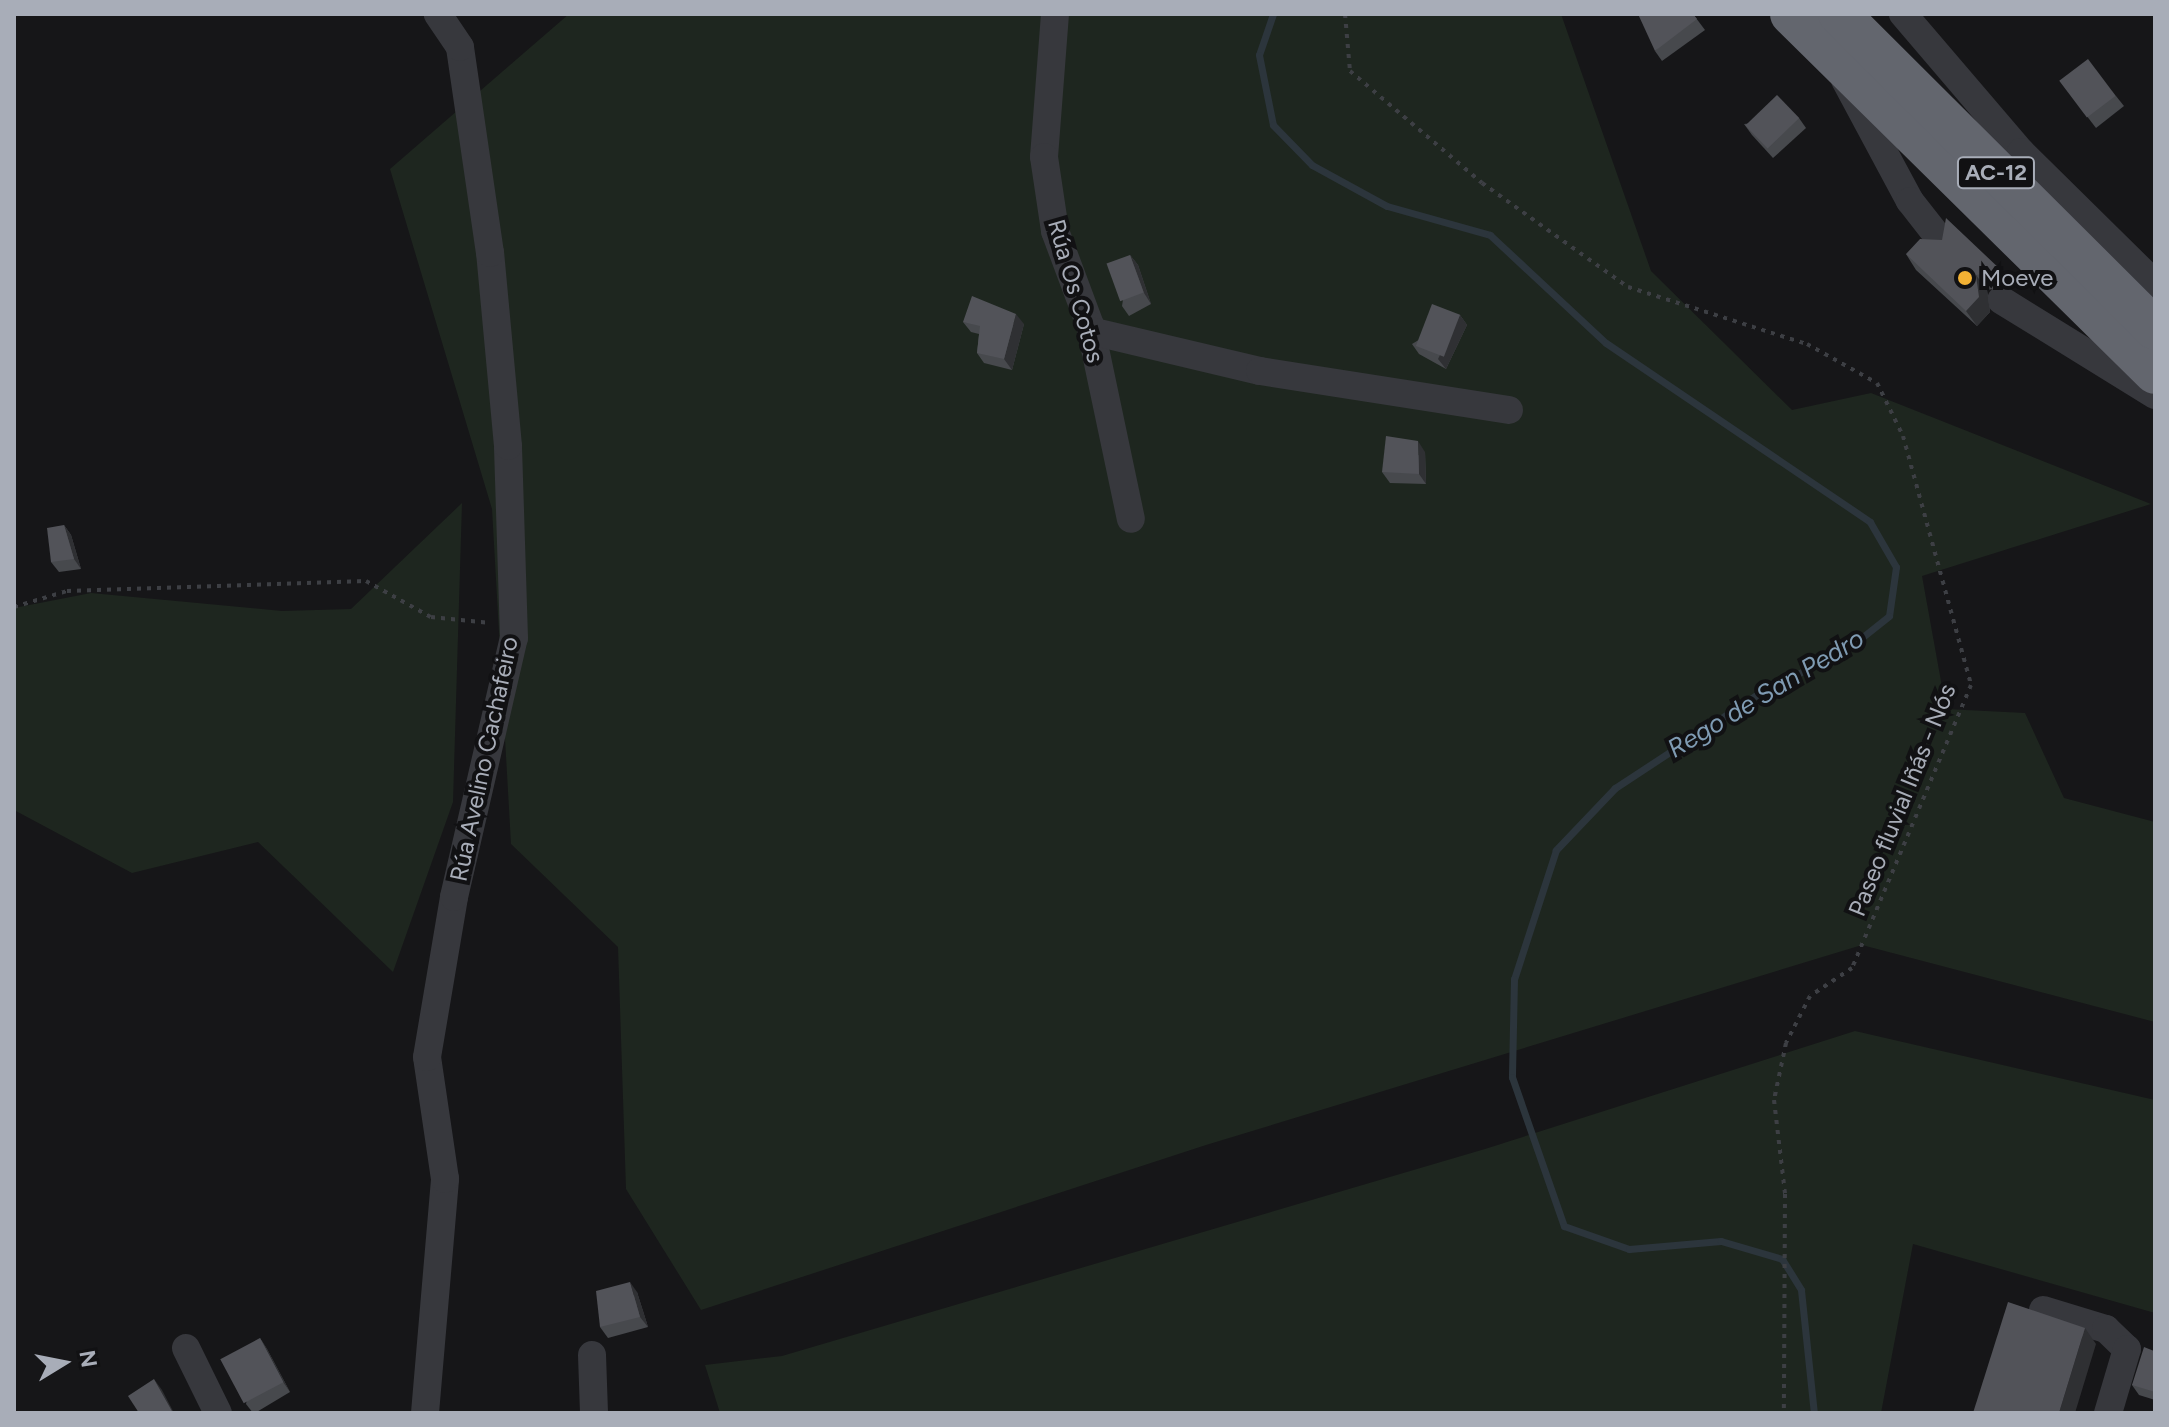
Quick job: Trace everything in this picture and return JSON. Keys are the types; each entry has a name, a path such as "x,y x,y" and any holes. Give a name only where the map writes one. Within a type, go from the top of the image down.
{"highway":[{"name":"AC-12","path":"1791,14 2155,373"},
{"name":"AC-12","path":"1839,14 2155,329"}],"street":[{"name":"Rúa Avelino Cachafeiro","path":"425,1413 445,1179 427,1057 513,623 508,446 490,253 460,47 438,14"},
{"name":"Rúa Os Cotos","path":"1055,14 1044,157 1055,231 1091,331 1131,519"},
{"path":"1903,14 2021,152 2155,284"},
{"path":"1836,61 1910,201 1942,242"},
{"path":"2001,300 2155,395"},
{"path":"1091,331 1260,371 1509,410"},
{"path":"2043,1310 2106,1329 2127,1349 2108,1413"},
{"path":"186,1348 218,1413"},
{"path":"592,1355 594,1413"}],"path":[{"name":"Paseo fluvial Iñás - Nós","path":"1345,14 1341,29 1350,71 1482,183 1628,287 1807,344 1877,383 1903,436 1971,685 1852,968 1810,996 1786,1043 1774,1100 1784,1240 1784,1413"},
{"path":"14,607 67,591 366,581 431,617 513,623"}],"shaded area":[{"path":"569,14 1561,14 1651,271 1792,410 1871,393 2151,504 1922,576 1946,709 2025,713 2064,798 2155,822 2155,1022 1862,945 1206,1145 701,1310 626,1189 618,947 511,844 492,509 390,169"},
{"path":"462,503 453,802 393,972 258,842 132,873 14,810 14,608 91,593 282,611 351,609"},
{"path":"1855,1031 2155,1100 2155,1313 1913,1244 1881,1413 720,1413 705,1365 782,1356 1485,1149"}],"building":[{"path":"1638,14 1693,14 1697,19 1655,51"},
{"path":"2088,59 2116,96 2087,117 2059,81"},
{"path":"1777,95 1799,118 1768,149 1745,126"},
{"name":"Moeve","path":"1946,218 2002,271 1976,275 1979,297 1966,311 1906,254 1920,239 1942,240"},
{"path":"1130,255 1144,293 1120,301 1107,264"},
{"path":"972,296 1016,314 1004,359 977,353 980,326 963,322"},
{"path":"1432,304 1460,315 1444,357 1416,346"},
{"path":"1386,436 1418,441 1419,474 1382,472"},
{"path":"64,525 74,559 51,562 47,528"},
{"path":"630,1282 640,1317 600,1327 596,1291"},
{"path":"2008,1302 2085,1328 2059,1413 1973,1413"},
{"path":"260,1338 283,1382 244,1403 220,1359"},
{"path":"2144,1347 2154,1351 2155,1347 2155,1392 2132,1385"},
{"path":"154,1379 172,1411 139,1413 128,1396"}],"waterway":[{"name":"Rego de San Pedro","path":"1273,14 1259,55 1273,125 1312,165 1387,206 1490,235 1606,343 1870,522 1896,567 1889,616 1850,647 1755,696 1615,788 1556,850 1514,979 1512,1077 1564,1226 1629,1249 1721,1241 1782,1259 1801,1290 1814,1413"}],"place":[{"name":"Moeve","path":"1965,278"}]}
